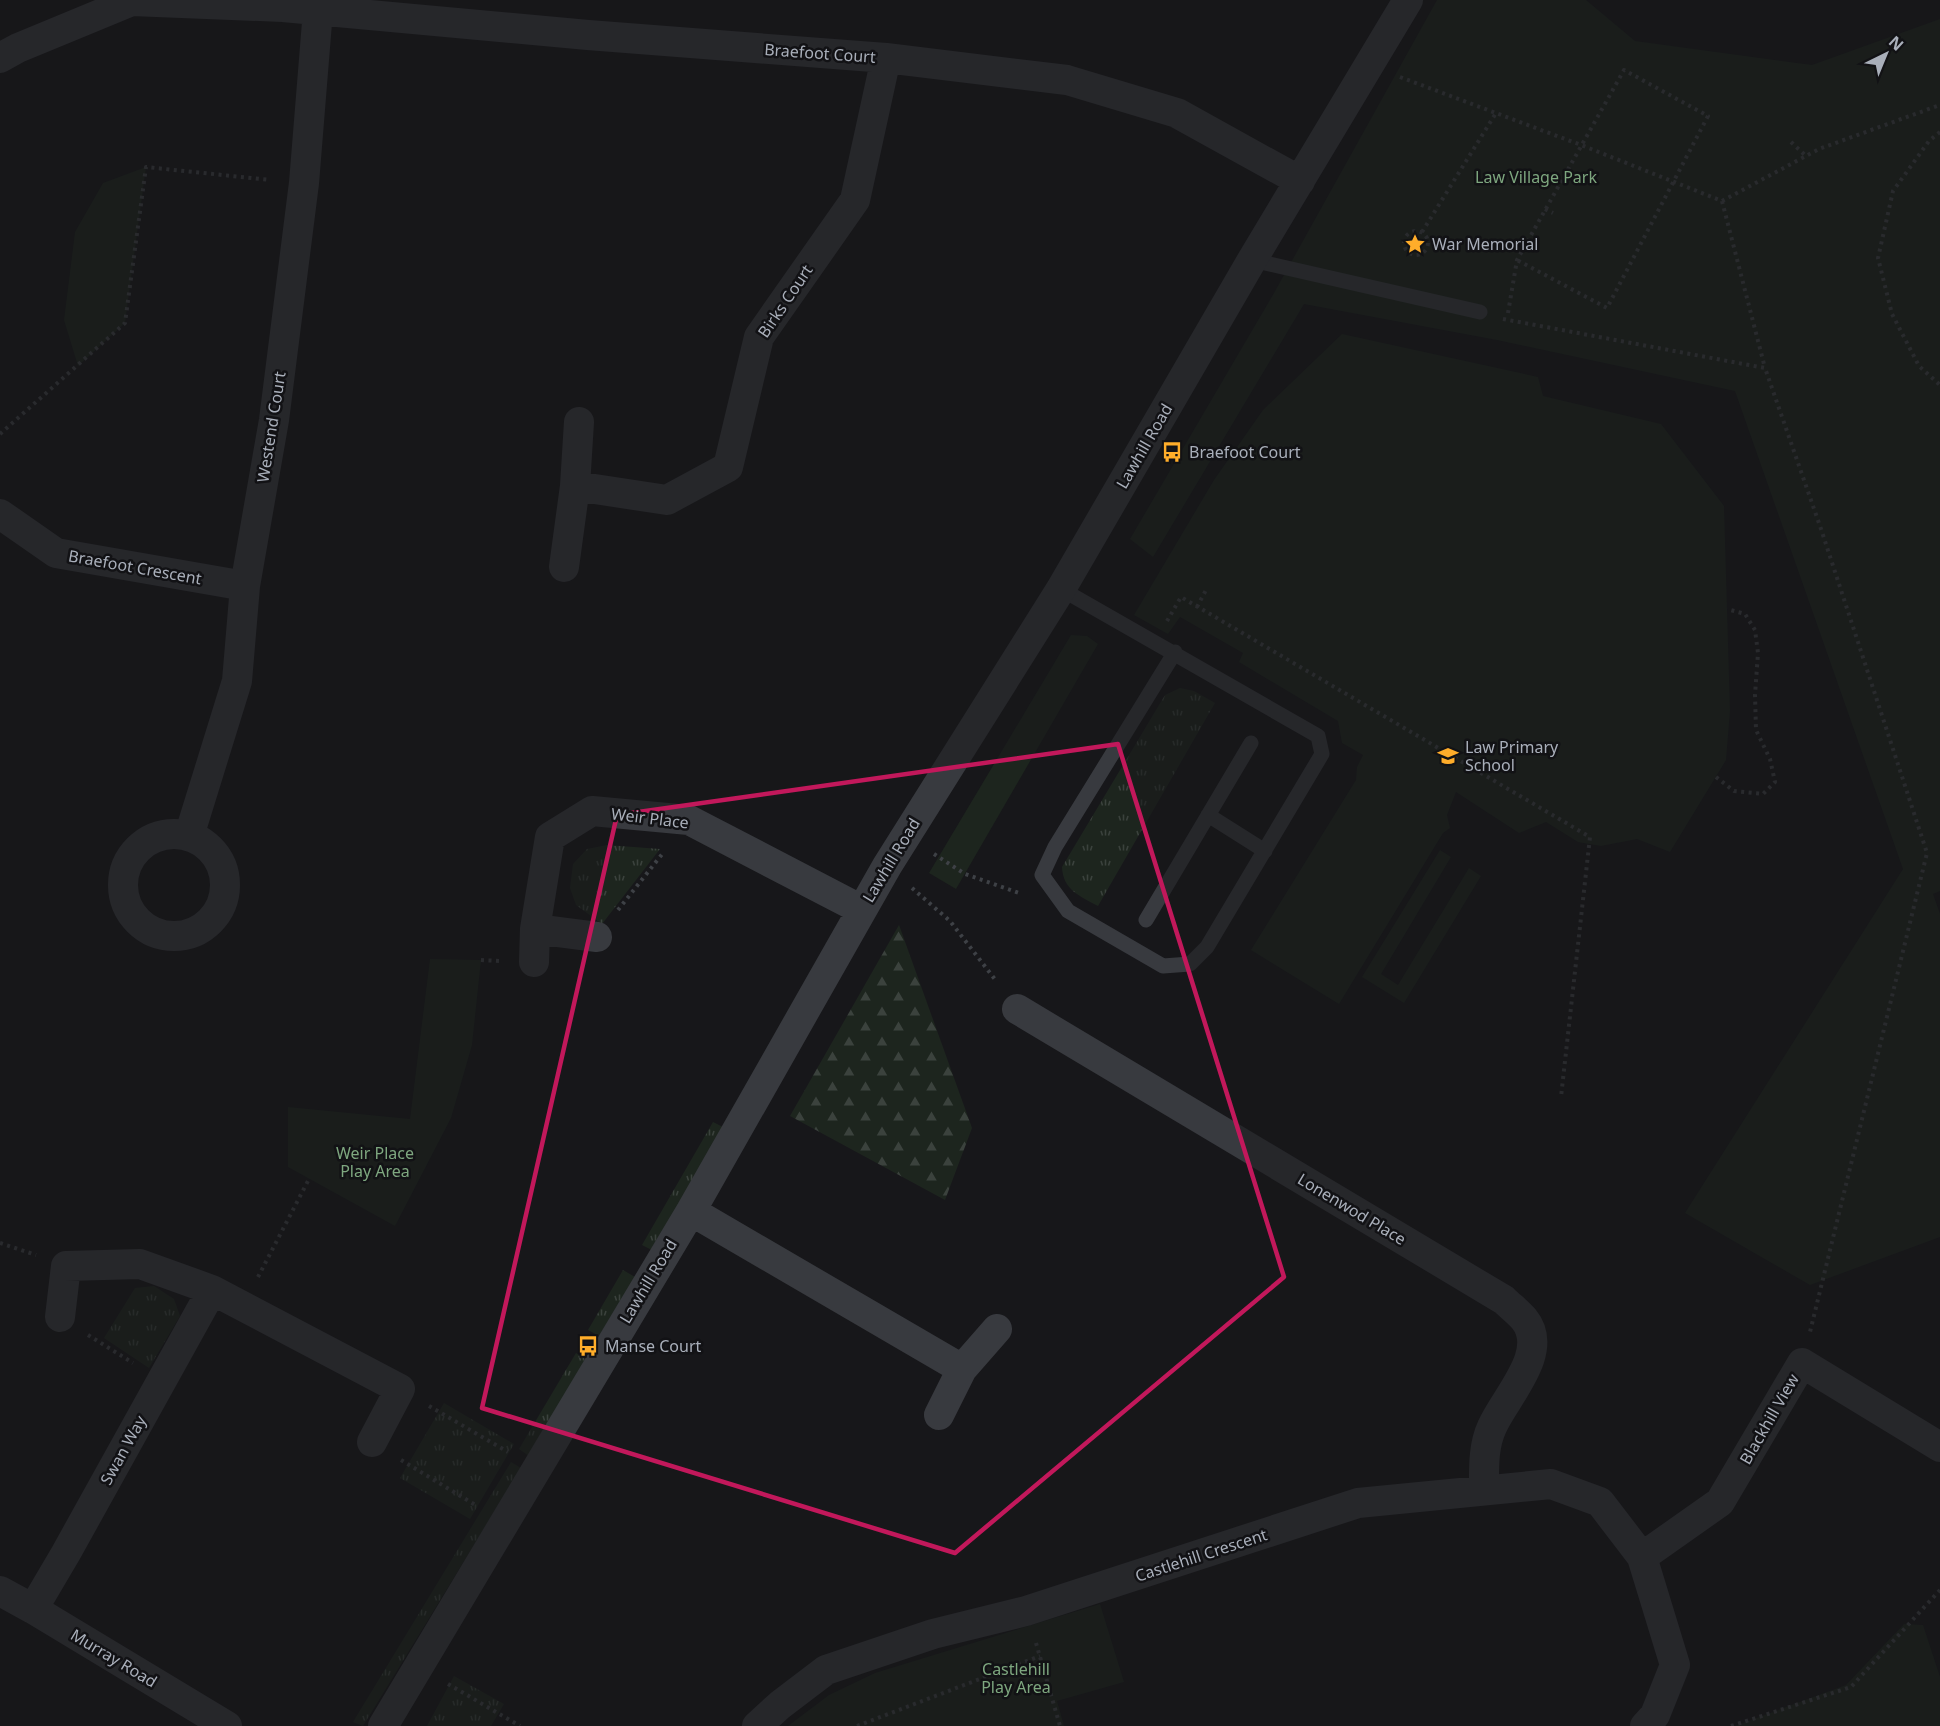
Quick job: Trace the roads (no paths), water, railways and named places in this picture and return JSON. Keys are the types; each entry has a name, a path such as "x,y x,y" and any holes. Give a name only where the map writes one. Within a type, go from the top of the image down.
{"street":[{"name":"Lawhill Road","path":"383,1726 691,1211 887,866 1061,589 1251,261 1408,0"},
{"path":"0,58 18,48 132,1 318,10"},
{"name":"Braefoot Court","path":"318,10 588,36 886,58 1067,80 1177,113 1300,182"},
{"name":"Westend Court","path":"189,836 237,681 245,586 274,420 304,183 318,10"},
{"name":"Birks Court","path":"575,486 667,500 728,467 759,337 855,200 886,58"},
{"path":"564,567 575,486 579,422"},
{"name":"Braefoot Crescent","path":"0,514 56,553 245,586"},
{"name":"Weir Place","path":"534,962 535,929 550,837 592,811 689,819 862,910"},
{"path":"535,929 597,937"},
{"name":"Lonenwod Place","path":"1017,1009 1504,1300 1525,1320 1533,1340 1529,1360 1518,1384 1491,1427 1484,1457 1484,1490"},
{"path":"691,1211 962,1369"},
{"path":"60,1317 66,1266 140,1264 212,1290 400,1389 372,1442"},
{"name":"Swan Way","path":"33,1609 212,1290"},
{"path":"939,1415 962,1369 997,1329"},
{"name":"Blackhill View","path":"1642,1557 1720,1502 1802,1362 1940,1447"},
{"name":"Castlehill Crescent","path":"757,1726 780,1705 826,1670 933,1634 1026,1611 1358,1503 1551,1484 1600,1502 1642,1557"},
{"path":"1642,1557 1675,1665 1655,1715 1645,1726"},
{"name":"Murray Road","path":"0,1591 227,1726"}],"lane":[{"path":"1251,261 1480,312"},
{"path":"1061,589 1175,652 1318,736 1322,754 1207,947 1190,964 1163,966 1068,911 1042,875 1054,847 1175,652"},
{"path":"1146,920 1251,743"},
{"path":"1208,815 1265,851"}],"place":[{"name":"War Memorial","path":"1415,244"},
{"name":"Braefoot Court","path":"1172,452"},
{"name":"Law Primary School","path":"1448,756"},
{"name":"Manse Court","path":"588,1346"}],"park label":[{"name":"Law Village Park","path":"1536,177"},
{"name":"Weir Place Play Area","path":"375,1162"},
{"name":"Castlehill Play Area","path":"1016,1678"}]}
